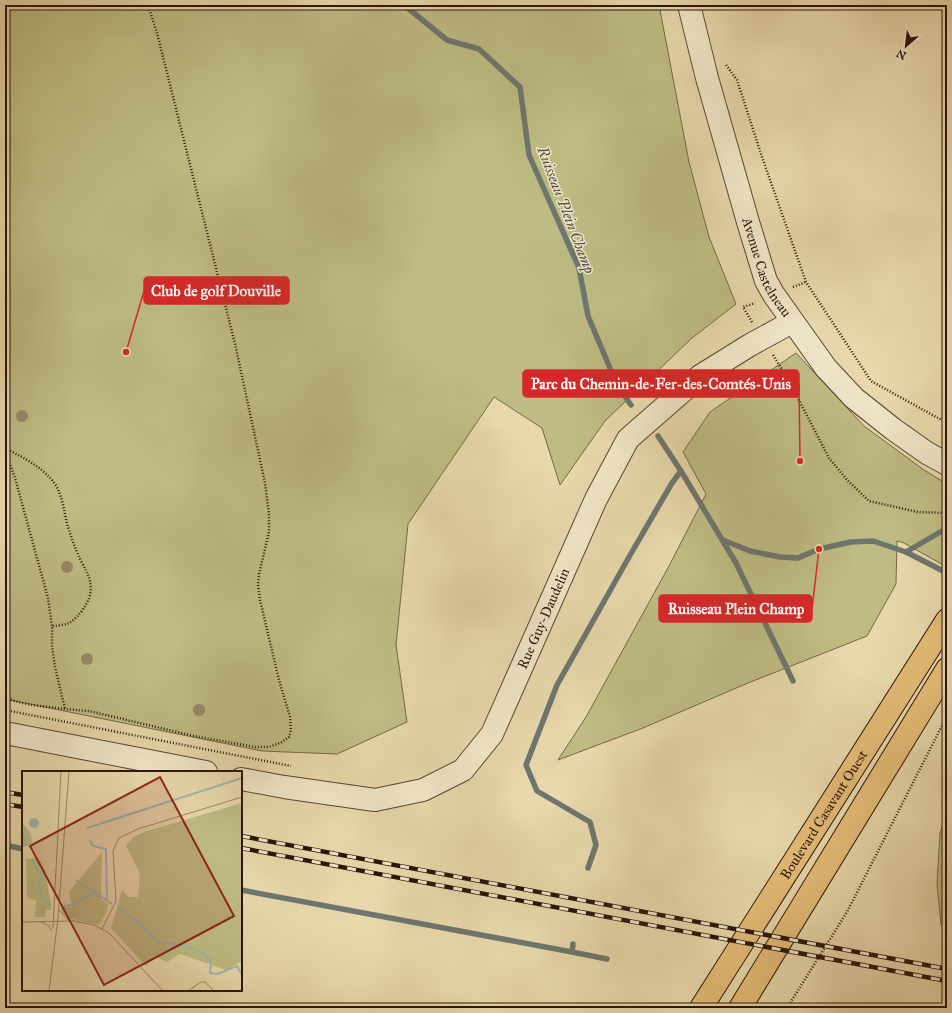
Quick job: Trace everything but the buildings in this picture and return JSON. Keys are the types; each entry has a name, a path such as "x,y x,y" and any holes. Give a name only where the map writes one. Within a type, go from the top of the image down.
{"main road":[{"name":"Boulevard Casavant Ouest","path":"701,1008 947,620"},
{"name":"Boulevard Casavant Ouest","path":"740,1008 947,669"}],"street":[{"name":"Avenue Castelneau","path":"690,5 707,78 748,222 766,280 774,295 826,368 854,398 893,429 947,464"},
{"name":"Rue Guy-Daudelin","path":"242,779 284,787 375,800 423,790 463,770 492,734 596,499 628,439 700,376 792,322"},
{"path":"5,733 201,771"}],"path":[{"path":"5,698 32,705 89,711 194,736 255,747 269,746 282,742 289,737 291,731 290,717 279,680 260,600 258,585 259,574 269,532 269,514 262,470 235,344 157,33 148,5"},
{"path":"699,44 726,65 738,80 765,164 806,282 872,381 947,422"},
{"path":"763,338 790,381 829,458 847,480 869,501 918,512 947,513"},
{"path":"5,449 48,598 55,667 65,709"},
{"path":"5,449 42,471 51,479 58,489 73,544 90,580 91,590 89,600 82,611 66,626 52,626"},
{"path":"5,710 297,767"},
{"path":"787,1008 846,912 947,716"}],"shaded area":[{"path":"5,5 659,5 689,162 709,237 736,304 692,338 605,421 560,485 542,428 494,397 408,524 396,645 407,722 337,754 262,751 5,699"},
{"path":"796,353 864,426 924,470 947,484 947,567 904,543 897,541 896,584 867,636 748,683 643,728 558,760 586,717 669,566 706,494 683,452 710,412"},
{"path":"947,813 947,927 941,925 937,884 940,833"}],"waterway":[{"name":"Ruisseau Plein Champ","path":"404,5 447,40 479,49 520,87 529,155 579,268 588,316 618,387 631,405"},
{"path":"658,436 681,471 736,563 793,681"},
{"path":"588,868 596,845 590,822 537,791 526,765 557,685 629,557 672,483 681,471"},
{"path":"906,552 947,528"},
{"name":"Ruisseau Plein Champ","path":"723,540 750,551 780,557 798,558 819,549 851,542 873,541 906,552 947,573"},
{"path":"5,845 22,849"},
{"path":"242,890 572,952 573,944"},
{"path":"572,952 607,959"}],"railway":[{"path":"5,792 22,795"},
{"path":"5,804 22,807"},
{"path":"242,836 947,969"},
{"path":"242,848 947,981"}],"place":[{"name":"Club de golf Douville","path":"126,352"},
{"name":"Parc du Chemin-de-Fer-des-Comtés-Unis","path":"800,461"},
{"name":"Ruisseau Plein Champ","path":"819,549"}]}
